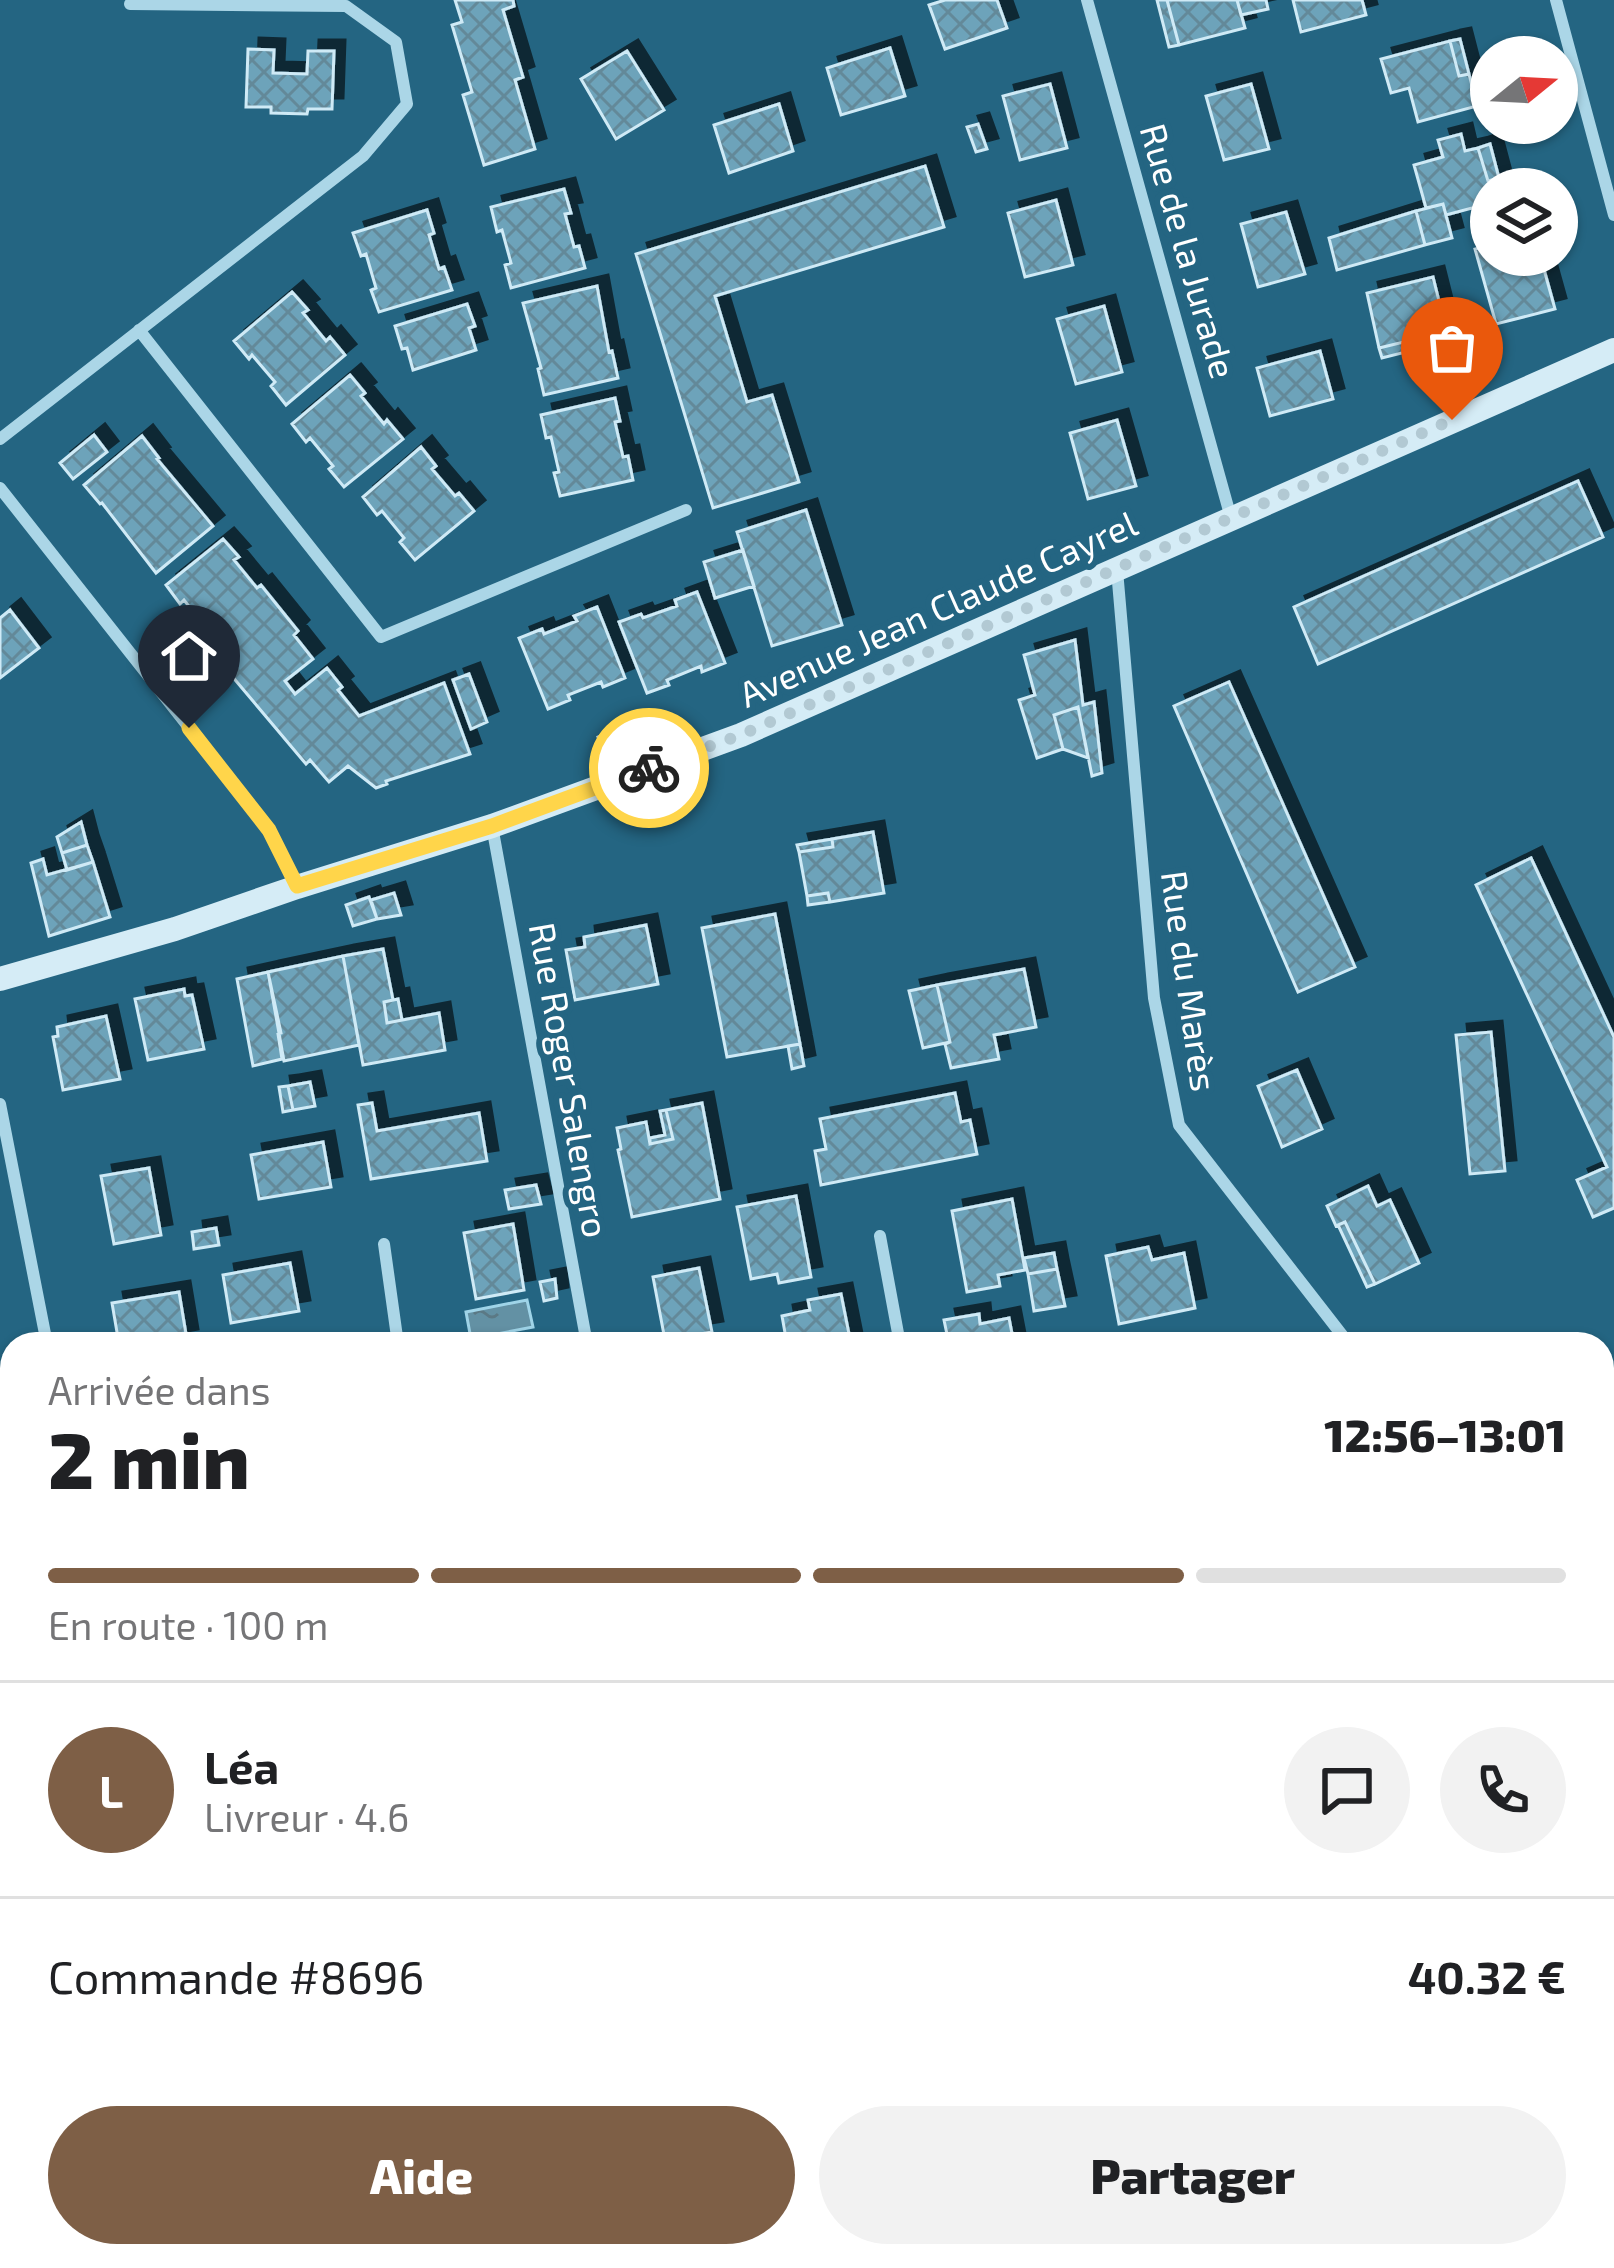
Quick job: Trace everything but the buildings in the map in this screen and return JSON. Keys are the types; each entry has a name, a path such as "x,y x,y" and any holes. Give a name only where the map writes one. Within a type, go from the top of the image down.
{"main road":[{"name":"Avenue Jean Claude Cayrel","path":"0,979 492,826 741,735 1614,350"}],"street":[{"name":"Rue de la Jurade","path":"1087,0 1231,518"},
{"path":"1556,0 1614,215"},
{"path":"0,439 363,156 407,104 396,42 346,6 130,4"},
{"path":"140,330 381,637 686,510"},
{"path":"0,488 269,830 297,886"},
{"name":"Rue du Marès","path":"1117,568 1154,998 1179,1125 1340,1332"},
{"name":"Rue Roger Salengro","path":"492,826 584,1332"},
{"path":"0,1104 45,1332"},
{"path":"880,1236 898,1332"},
{"path":"384,1244 396,1332"}],"water":[{"path":"527,1300 533,1327 470,1332 466,1312"}],"way so far":[{"path":"649,768 741,735 1452,420"}],"route":[{"path":"189,728 269,830 297,886 492,826 649,768"}]}
